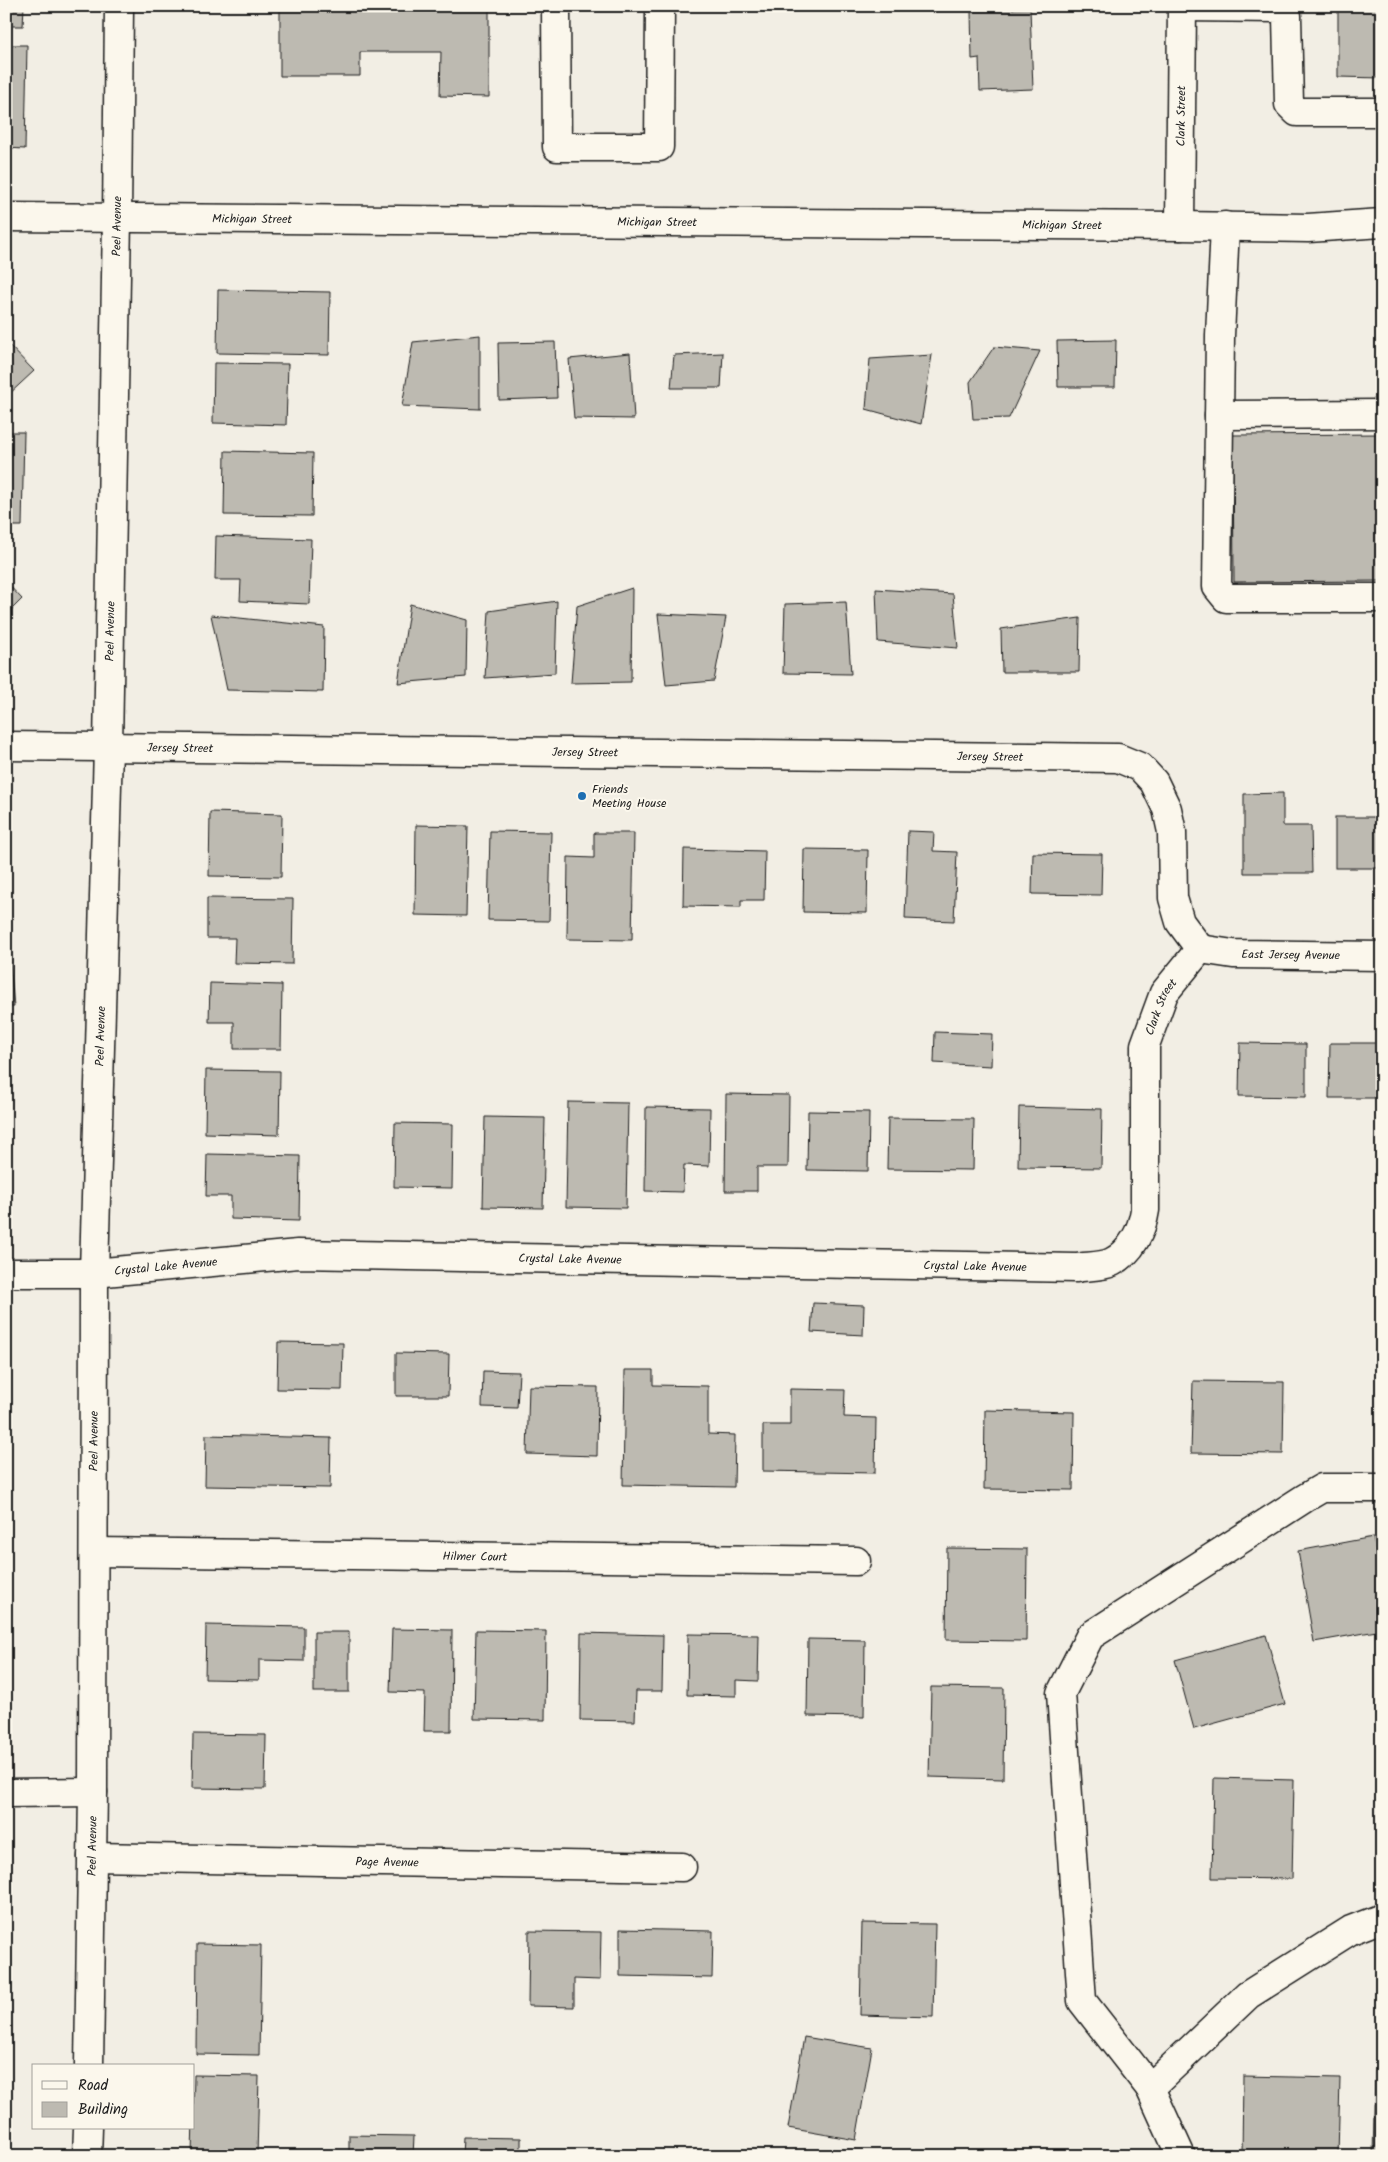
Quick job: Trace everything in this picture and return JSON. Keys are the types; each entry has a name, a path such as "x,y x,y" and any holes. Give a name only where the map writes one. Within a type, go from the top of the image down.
{"street":[{"name":"Peel Avenue","path":"89,2064 93,1792 94,1273 108,748 118,218 119,6"},
{"path":"556,6 557,147 659,147 660,6"},
{"path":"1182,7 1279,8 1287,16 1289,104 1297,112 1382,112"},
{"name":"Clark Street","path":"1180,226 1182,7"},
{"name":"Michigan Street","path":"6,217 1308,228 1382,223"},
{"path":"1225,226 1219,415 1217,587 1226,598 1382,598"},
{"name":"Michigan Street","path":"1308,228 1382,238"},
{"path":"1219,415 1382,414"},
{"name":"Jersey Street","path":"6,746 1118,758 1140,767 1154,782 1167,809 1172,832 1173,898 1180,922 1200,949"},
{"name":"Clark Street","path":"1129,1248 1143,1228 1146,1210 1145,1045 1164,993 1200,949"},
{"name":"East Jersey Avenue","path":"1200,949 1233,954 1382,956"},
{"name":"Crystal Lake Avenue","path":"6,1273 94,1273 298,1254 1076,1268 1112,1262 1129,1248"},
{"path":"1181,2156 1150,2088 1082,2000 1061,1693 1090,1636 1296,1503 1322,1488 1382,1488"},
{"name":"Hilmer Court","path":"94,1552 856,1561"},
{"path":"6,1793 93,1792"},
{"name":"Page Avenue","path":"92,1858 682,1867"},
{"path":"1150,2088 1248,1995 1352,1930 1382,1918"},
{"path":"87,2156 88,2130"}],"building":[{"path":"6,6 24,6 23,26 6,26"},
{"path":"280,6 489,6 489,97 440,96 441,52 360,52 360,76 280,76"},
{"path":"1338,6 1382,6 1382,78 1338,77"},
{"path":"1030,9 1033,89 980,91 979,58 972,59 971,11"},
{"path":"6,45 27,45 25,149 6,148"},
{"path":"218,290 330,292 329,355 217,353"},
{"path":"480,335 480,409 402,406 413,342"},
{"path":"1116,340 1115,387 1058,387 1057,341"},
{"path":"6,342 34,371 6,397"},
{"path":"555,342 557,398 499,400 498,343"},
{"path":"994,347 1040,351 1009,418 973,419 970,382"},
{"path":"630,353 634,419 574,418 569,359"},
{"path":"723,353 721,388 671,388 674,355"},
{"path":"932,355 921,424 866,409 870,359"},
{"path":"214,363 288,364 286,425 213,423"},
{"path":"6,432 24,432 22,526 6,526"},
{"path":"1382,434 1382,581 1234,582 1233,435"},
{"path":"225,451 313,453 312,516 224,515"},
{"path":"216,536 311,539 309,604 240,601 241,580 215,580"},
{"path":"6,582 22,599 6,615"},
{"path":"632,588 631,682 571,683 577,606"},
{"path":"876,589 953,594 958,648 878,642"},
{"path":"557,601 555,673 485,678 489,611"},
{"path":"846,602 851,674 783,673 785,604"},
{"path":"410,604 467,620 466,677 398,683"},
{"path":"658,614 726,617 714,681 666,685"},
{"path":"211,615 324,627 323,692 227,690"},
{"path":"1080,618 1079,672 1002,672 1001,629"},
{"path":"1283,793 1283,826 1311,826 1312,873 1244,873 1244,794"},
{"path":"210,812 282,814 281,877 209,876"},
{"path":"1335,817 1382,817 1382,868 1335,868"},
{"path":"416,825 468,826 466,916 415,915"},
{"path":"490,831 551,832 549,921 488,920"},
{"path":"908,831 934,832 933,851 957,852 954,921 905,919"},
{"path":"594,833 634,833 632,940 567,939 568,857 594,858"},
{"path":"684,849 765,851 764,900 741,900 741,907 683,906"},
{"path":"804,849 868,850 867,913 803,912"},
{"path":"1033,853 1102,854 1101,895 1032,894"},
{"path":"207,898 293,899 292,964 234,963 235,938 207,938"},
{"path":"7,927 14,1007 6,1007"},
{"path":"210,983 282,985 281,1049 234,1049 234,1022 209,1022"},
{"path":"935,1032 992,1034 991,1066 934,1063"},
{"path":"1240,1043 1306,1044 1306,1097 1239,1096"},
{"path":"1330,1043 1382,1043 1382,1098 1329,1098"},
{"path":"206,1070 280,1071 279,1135 205,1133"},
{"path":"726,1094 789,1095 788,1167 757,1167 757,1191 725,1191"},
{"path":"568,1102 628,1103 626,1208 566,1207"},
{"path":"646,1107 710,1108 709,1166 684,1165 683,1192 645,1191"},
{"path":"1019,1107 1102,1109 1101,1168 1018,1167"},
{"path":"808,1111 869,1112 868,1171 807,1170"},
{"path":"485,1117 545,1118 543,1208 483,1207"},
{"path":"888,1118 974,1119 973,1170 887,1169"},
{"path":"395,1123 453,1124 452,1188 394,1187"},
{"path":"207,1154 300,1156 299,1221 231,1219 231,1196 206,1196"},
{"path":"813,1303 864,1305 863,1335 811,1332"},
{"path":"278,1342 343,1343 342,1390 277,1389"},
{"path":"396,1353 449,1354 448,1396 396,1396"},
{"path":"625,1370 653,1370 653,1385 708,1386 708,1434 735,1435 734,1487 623,1485"},
{"path":"483,1371 519,1372 517,1408 482,1407"},
{"path":"1193,1381 1284,1382 1283,1454 1191,1453"},
{"path":"529,1386 598,1387 597,1456 527,1454"},
{"path":"790,1389 845,1390 844,1417 876,1418 875,1473 763,1471 763,1425 790,1425"},
{"path":"985,1410 1074,1412 1073,1490 984,1489"},
{"path":"206,1435 331,1438 330,1488 205,1486"},
{"path":"1373,1537 1382,1586 1382,1630 1314,1642 1298,1551"},
{"path":"947,1548 1027,1549 1026,1641 946,1640"},
{"path":"206,1625 304,1627 304,1661 259,1660 259,1680 205,1679"},
{"path":"392,1629 452,1630 451,1731 424,1731 425,1693 390,1692"},
{"path":"476,1630 546,1631 545,1720 474,1719"},
{"path":"314,1632 349,1632 349,1692 314,1692"},
{"path":"581,1633 663,1635 662,1691 636,1691 635,1721 580,1720"},
{"path":"688,1634 759,1635 758,1681 736,1680 736,1696 687,1695"},
{"path":"1266,1635 1285,1704 1194,1729 1175,1660"},
{"path":"808,1639 865,1640 864,1717 807,1716"},
{"path":"931,1687 1004,1688 1003,1779 929,1777"},
{"path":"193,1734 266,1735 265,1789 192,1788"},
{"path":"1214,1778 1294,1780 1292,1879 1212,1878"},
{"path":"862,1923 935,1924 933,2017 860,2015"},
{"path":"620,1929 713,1931 712,1978 620,1976"},
{"path":"529,1931 601,1932 600,1980 574,1979 574,2007 528,2006"},
{"path":"197,1944 261,1945 259,2055 196,2054"},
{"path":"804,2037 872,2048 856,2140 788,2128"},
{"path":"1375,2071 1382,2071 1382,2156 1373,2156"},
{"path":"195,2075 259,2076 257,2156 192,2156 193,2130 195,2130"},
{"path":"1243,2076 1340,2078 1338,2156 1242,2156"},
{"path":"349,2135 414,2136 413,2156 349,2156"},
{"path":"463,2137 521,2138 521,2156 462,2156"}],"place":[{"name":"Friends Meeting House","path":"582,796"}]}
